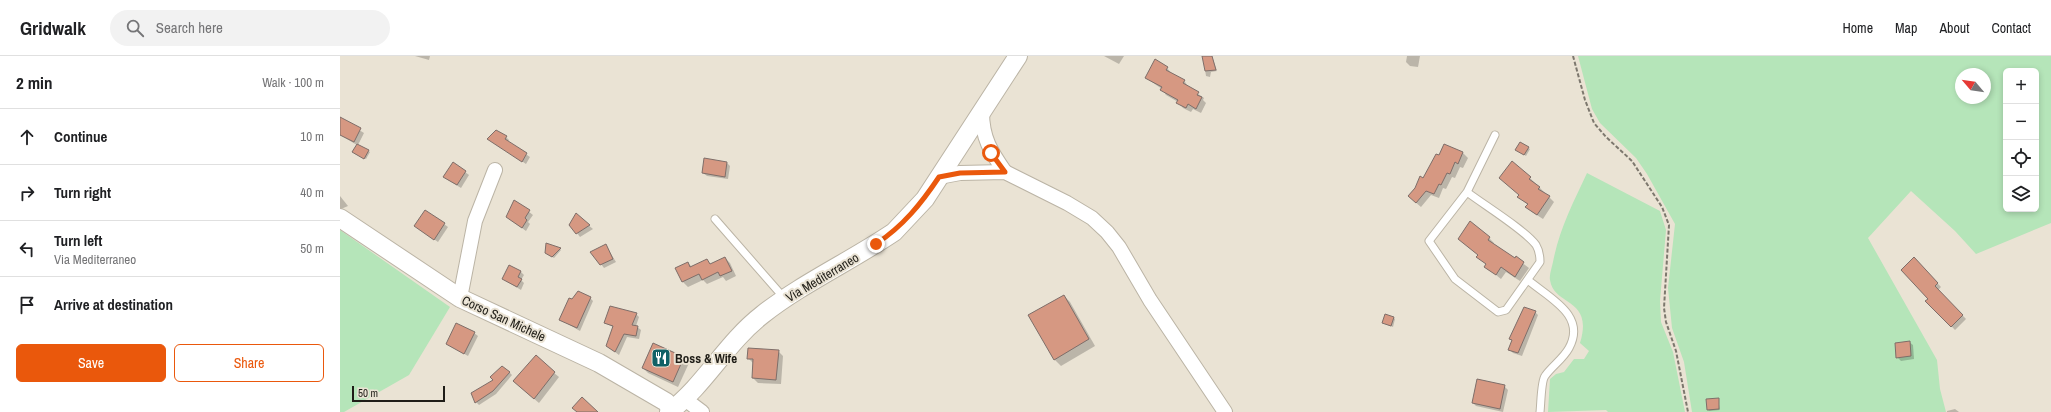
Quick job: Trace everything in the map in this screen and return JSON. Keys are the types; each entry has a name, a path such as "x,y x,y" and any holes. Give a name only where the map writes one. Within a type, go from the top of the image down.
{"street":[{"name":"Via Mediterraneo","path":"676,407 747,328 762,315 785,299 894,232 925,199 1018,56"},
{"path":"982,112 982,130 991,153 1005,172 1092,218 1107,232 1119,247 1150,300 1225,412"},
{"path":"460,298 475,221 495,170"},
{"path":"939,177 960,173 1005,172"},
{"name":"Corso San Michele","path":"340,218 460,298 599,362 676,407"},
{"path":"676,407 702,412"}],"lane":[{"path":"1467,192 1526,235 1536,245 1540,255 1540,262 1506,310 1498,312 1455,279 1429,242 1467,192 1495,135"},
{"path":"715,219 785,299"},
{"path":"1528,280 1568,312 1574,323 1574,334 1570,347 1559,362 1544,376 1540,412"}],"path":[{"path":"1573,56 1589,114 1603,134 1632,161 1662,207 1669,225 1664,308 1666,322 1676,352 1688,412"}],"green space":[{"path":"1578,56 2051,56 2051,223 1976,254 1955,231 1911,191 1868,238 1937,360 1940,389 1946,412 1692,412 1684,362 1672,328 1668,288 1675,224 1647,174 1636,158 1600,123 1592,109"},
{"path":"1587,173 1660,211 1666,230 1660,301 1661,322 1673,352 1685,412 1608,412 1606,410 1548,412 1550,379 1556,374 1564,372 1574,359 1584,359 1589,351 1580,343 1583,328 1582,318 1578,310 1558,295 1553,289 1550,280 1559,239"},
{"path":"340,230 450,307 409,375 344,412 340,412"}],"building":[{"path":"1202,56 1212,56 1216,70 1205,71"},
{"path":"1155,59 1168,67 1166,70 1185,80 1183,83 1199,92 1197,95 1202,97 1196,109 1188,104 1186,108 1176,103 1178,100 1160,90 1162,87 1145,78"},
{"path":"340,117 361,128 354,142 340,135"},
{"path":"496,130 507,136 505,139 527,153 522,162 487,139"},
{"path":"1520,142 1529,147 1524,155 1515,150"},
{"path":"357,144 369,150 364,159 352,152"},
{"path":"1444,144 1463,152 1458,164 1455,162 1450,174 1447,173 1441,185 1439,184 1434,194 1426,191 1416,203 1408,196 1415,188 1420,176 1423,178 1436,154 1439,155"},
{"path":"704,158 727,162 725,177 702,173"},
{"path":"1512,161 1531,177 1529,179 1540,187 1538,189 1550,196 1537,215 1525,207 1528,204 1517,197 1519,195 1499,178"},
{"path":"453,162 466,171 457,185 443,177"},
{"path":"514,200 530,210 525,218 527,220 522,228 506,217"},
{"path":"425,210 445,223 434,240 414,226"},
{"path":"576,213 590,225 576,234 569,225"},
{"path":"1470,221 1490,237 1488,240 1515,258 1516,256 1524,262 1515,277 1501,267 1496,275 1484,267 1486,264 1476,257 1478,255 1458,239"},
{"path":"546,243 561,248 552,257 545,253"},
{"path":"606,244 613,259 600,265 590,252"},
{"path":"725,257 732,271 720,276 718,272 702,280 699,274 682,282 675,268 688,262 690,267 707,259 710,264"},
{"path":"1914,257 1938,283 1935,286 1963,315 1951,327 1925,301 1928,299 1901,270"},
{"path":"509,265 521,271 518,277 522,279 517,287 502,279"},
{"path":"578,291 591,297 577,328 559,320 569,298 572,299"},
{"path":"1064,295 1089,339 1054,360 1028,315"},
{"path":"610,306 637,313 632,325 638,326 636,336 624,334 615,352 606,346 613,326 604,323"},
{"path":"1524,307 1536,311 1518,353 1508,350 1512,340 1509,339"},
{"path":"1385,314 1394,317 1391,326 1382,323"},
{"path":"456,323 475,332 464,354 446,344"},
{"path":"1910,341 1911,356 1896,358 1895,343"},
{"path":"653,343 684,357 673,382 642,368"},
{"path":"748,348 779,350 776,380 752,378 753,359 747,359"},
{"path":"536,355 555,372 534,399 513,381"},
{"path":"502,366 510,372 493,391 475,403 471,393 493,380 490,377"},
{"path":"1477,379 1505,385 1500,409 1472,403"},
{"path":"582,397 598,412 577,412 572,408"},
{"path":"1719,398 1719,409 1707,410 1706,399"}],"place":[{"name":"Boss & Wife","path":"661,358"}],"route":[{"path":"876,244 894,232 910,216 925,199 939,177 960,173 1005,172 991,153"}]}
